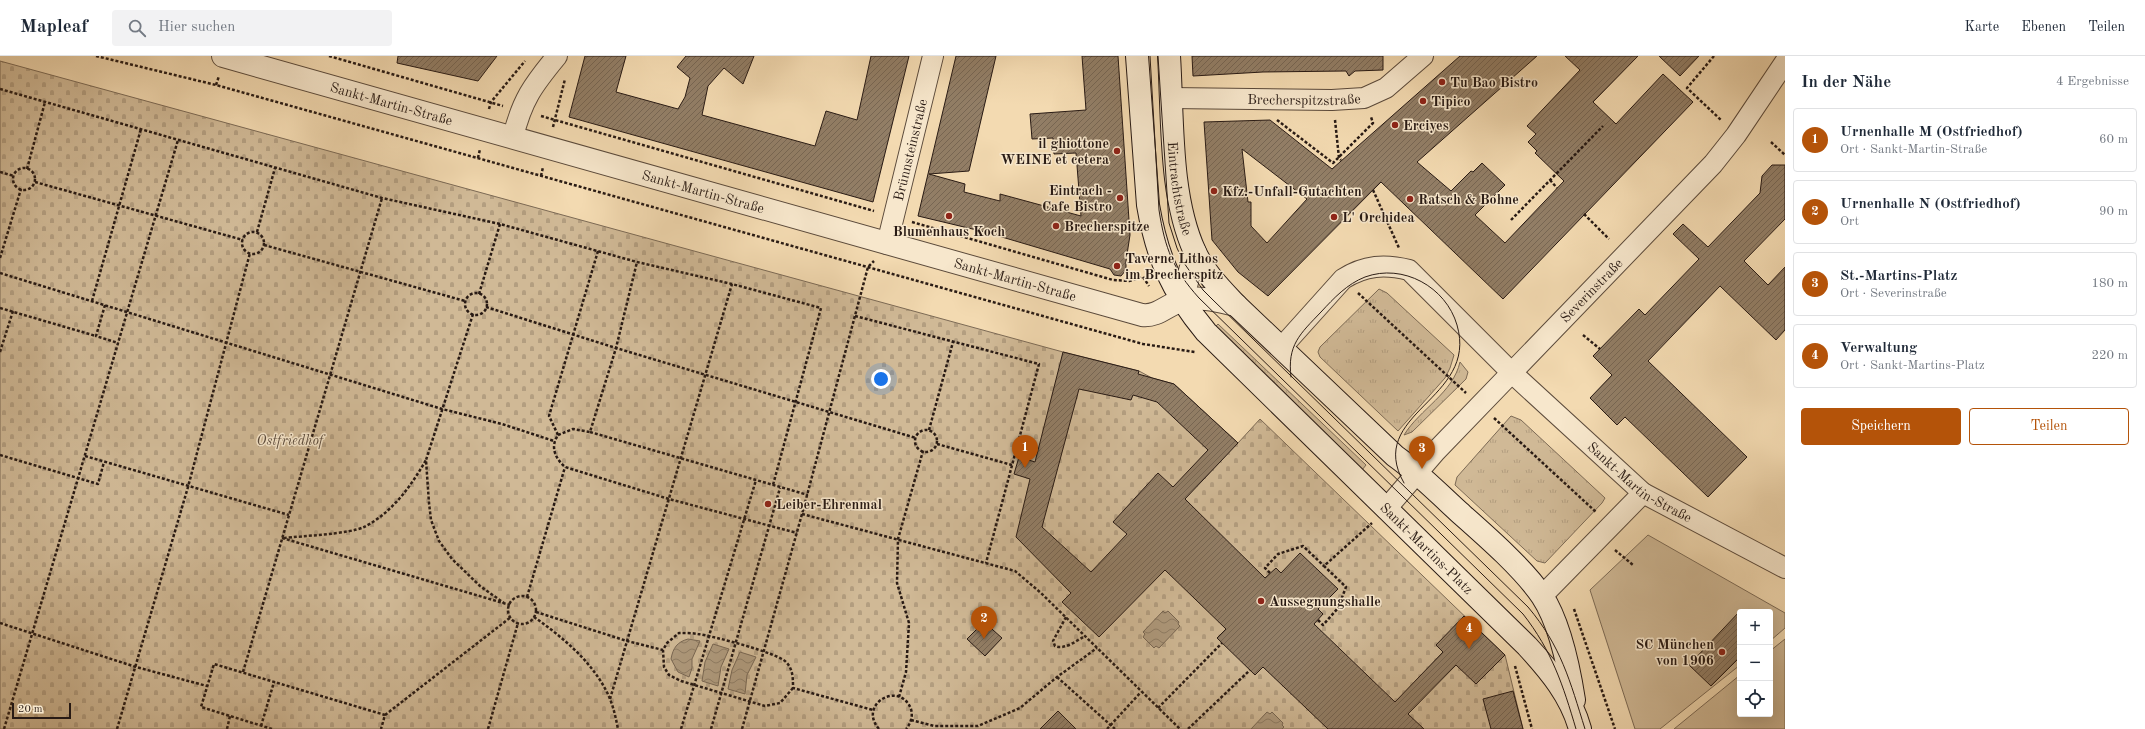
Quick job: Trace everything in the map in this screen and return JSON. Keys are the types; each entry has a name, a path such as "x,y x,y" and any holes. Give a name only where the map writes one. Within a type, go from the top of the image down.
{"main road":[{"path":"1137,56 1148,205 1151,225 1164,267 1182,301"},
{"name":"Eintrachtstraße","path":"1169,56 1180,203 1195,252 1212,280 1236,305"},
{"name":"Sankt-Martin-Straße","path":"235,57 887,244 1142,315 1149,316 1182,301 1199,298 1236,305"},
{"path":"1182,301 1195,252"},
{"name":"Sankt-Martins-Platz","path":"1182,301 1206,332 1311,433 1382,513 1531,650 1558,682 1578,722"},
{"name":"Sankt-Martins-Platz","path":"1236,305 1395,456 1418,472 1489,539 1542,596 1550,611 1566,659 1578,722"}],"street":[{"path":"513,137 520,110 536,82 557,56"},
{"name":"Brünnsteinstraße","path":"887,244 933,56"},
{"name":"Brecherspitzstraße","path":"1171,98 1332,100 1364,98 1386,88 1423,56"},
{"name":"Severinstraße","path":"1382,513 1418,472 1512,372 1713,164 1756,107 1785,62"},
{"path":"1281,348 1343,279 1354,272 1376,266 1395,266 1409,270 1512,372"},
{"name":"Sankt-Martin-Straße","path":"1512,372 1643,493 1785,568"},
{"path":"1542,596 1643,493"}],"path":[{"path":"96,56 216,85 1143,344 1199,352"},
{"path":"329,56 1113,280 1129,281 1142,277"},
{"path":"491,102 529,56"},
{"path":"1714,56 1687,88 1721,120"},
{"path":"541,176 565,77"},
{"path":"0,89 382,198 500,224 637,262 732,284 821,308 773,485"},
{"path":"1272,116 1334,163 1340,159 1373,123 1364,98"},
{"path":"1332,100 1340,159"},
{"path":"27,169 45,102"},
{"path":"1511,220 1603,126"},
{"path":"92,301 141,129"},
{"path":"4,729 178,140"},
{"path":"1771,142 1785,155"},
{"path":"257,232 275,168"},
{"path":"21,169 27,169 33,172 35,182 28,189 21,189 14,183 14,176 21,169"},
{"path":"0,172 14,176"},
{"path":"1550,180 1557,188"},
{"path":"35,182 242,240"},
{"path":"0,258 21,189"},
{"path":"1373,190 1409,270"},
{"path":"243,672 382,198"},
{"path":"1584,214 1609,239"},
{"path":"479,294 500,224"},
{"path":"257,232 262,236 264,246 257,253 250,253 244,249 242,240 246,234 257,232"},
{"path":"264,246 465,301"},
{"path":"558,436 549,416 598,251"},
{"path":"117,729 188,487 250,253"},
{"path":"590,432 616,348 637,262"},
{"path":"742,729 808,496 868,267"},
{"path":"0,273 442,409 502,424 554,441"},
{"path":"610,699 669,499 679,458 732,284"},
{"path":"479,294 484,297 486,307 482,313 473,314 467,311 465,301 469,295 479,294"},
{"path":"96,336 105,305"},
{"path":"486,307 795,403 916,438"},
{"path":"0,308 118,343"},
{"path":"0,352 13,312"},
{"path":"282,538 363,527 394,504 413,482 426,460 473,314"},
{"path":"856,316 1039,364 986,563"},
{"path":"1583,335 1600,349"},
{"path":"930,430 953,342"},
{"path":"797,533 669,499 565,467 560,463 553,449 554,441 558,436 573,429 590,432 808,496"},
{"path":"916,438 923,430 930,430 935,434 937,444"},
{"path":"916,438 918,447 923,451 930,451 937,444"},
{"path":"937,444 1012,465"},
{"path":"899,697 906,672 909,624 897,583 898,539 923,451"},
{"path":"0,455 98,484 104,462"},
{"path":"84,456 289,515"},
{"path":"426,460 430,508 439,541 465,574 504,604"},
{"path":"527,598 565,467"},
{"path":"681,729 756,480"},
{"path":"711,729 737,644 780,488"},
{"path":"1324,566 1382,513"},
{"path":"802,514 1015,571 1066,617 1180,729"},
{"path":"1601,537 1633,565"},
{"path":"282,538 510,605"},
{"path":"1270,573 1265,568 1278,554 1303,546 1346,587 1338,608 1323,625 1318,620"},
{"path":"510,605 518,598 527,598 534,603 536,612 534,617 527,623 518,624"},
{"path":"510,605 511,617 518,624"},
{"path":"536,612 627,642 663,650"},
{"path":"1577,613 1615,729"},
{"path":"381,729 385,715 511,617"},
{"path":"534,617 572,647 596,675 610,699 618,729"},
{"path":"1066,617 1055,633 1053,641 1055,646 1060,648 1085,636"},
{"path":"0,623 136,667 207,686"},
{"path":"488,729 518,624"},
{"path":"679,633 697,634 709,637 780,657 786,662 793,676 793,688 784,700 773,705 764,706 694,685 670,675 664,667 663,650 667,643 679,633"},
{"path":"1158,708 1222,643"},
{"path":"911,720 934,726 978,726 1020,708 1057,677 1097,648"},
{"path":"1514,661 1532,729"},
{"path":"272,729 201,707 214,664 385,715"},
{"path":"1188,729 1250,670"},
{"path":"1057,677 1115,729"},
{"path":"261,726 274,682"},
{"path":"793,688 873,710"},
{"path":"1107,729 1141,692"},
{"path":"879,729 874,720 873,710 881,699 890,696 899,697 910,706 911,720 906,729"},
{"path":"227,729 230,716"}],"green space":[{"name":"Ostfriedhof","path":"0,61 1063,352 1139,371 1152,378 1174,384 1238,443 1260,419 1505,655 1523,729 0,729"},
{"path":"1379,289 1387,293 1454,355 1445,378 1398,431 1320,357 1318,352 1320,347"},
{"path":"1218,324 1366,465 1362,470 1216,326"},
{"path":"1460,362 1468,372 1466,379 1412,432 1404,435 1451,383"},
{"path":"1511,416 1521,420 1605,498 1545,563 1537,561 1455,485 1457,477"},
{"path":"1648,535 1785,613 1785,628 1773,638 1773,609 1737,609 1737,667 1660,729 1635,729 1590,590"},
{"path":"1785,639 1785,729 1674,729 1737,677 1737,717 1773,717 1773,649"}],"water":[{"path":"1163,611 1165,613 1168,611 1179,622 1178,624 1180,626 1159,648 1156,646 1154,648 1143,637 1145,634 1143,632"},
{"path":"688,639 700,641 692,659 692,668 689,677 678,672 671,659 676,646"},
{"path":"713,644 729,649 721,667 718,686 702,681 705,662"},
{"path":"740,652 756,657 747,675 745,694 728,689 732,670"},
{"path":"1267,712 1270,714 1272,712 1283,723 1282,725 1284,727 1282,729 1251,729"}],"building":[{"path":"398,56 497,56 478,81 397,63"},
{"path":"585,56 626,56 616,92 678,109 685,97 690,78 677,67 686,56 754,56 743,84 724,68 708,86 702,115 815,146 826,111 857,120 871,56 909,56 873,202 569,117"},
{"path":"956,56 996,56 969,171 929,174 965,184 964,192 1000,201 1000,194 1081,216 1076,153 1054,154 1053,138 1032,139 1030,114 1086,110 1082,56 1118,56 1130,235 1126,270 1121,276 1114,275 1110,269 985,232 918,216"},
{"path":"1192,56 1383,56 1383,70 1355,71 1349,76 1346,71 1263,72 1193,76"},
{"path":"1460,56 1537,56 1417,162 1451,191 1471,171 1473,172 1482,163 1505,185 1475,215 1505,243 1564,181 1535,153 1537,151 1528,142 1536,134 1527,126 1580,70 1565,56 1638,56 1593,102 1616,124 1663,74 1693,102 1503,299 1381,182 1268,296 1238,272 1212,240 1204,122 1270,120 1332,169","holes":["1242,149 1307,199 1267,243 1251,226 1251,202 1248,202"]},
{"path":"1659,56 1699,56 1680,76"},
{"path":"1772,165 1785,165 1785,219 1744,261 1768,285 1785,267 1785,330 1776,340 1720,286 1648,361 1747,457 1708,497 1625,417 1617,425 1590,398 1612,375 1593,356 1639,309 1645,315 1699,259 1673,234 1683,224 1708,247 1760,193 1762,176"},
{"name":"Aussegnungshalle","path":"1063,352 1139,371 1138,374 1174,384 1238,443 1185,499 1265,578 1276,568 1281,573 1300,553 1338,589 1318,609 1323,614 1314,624 1395,702 1443,652 1436,645 1464,616 1505,655 1476,684 1456,665 1408,714 1424,729 1328,729 1263,667 1255,675 1217,638 1226,629 1165,570 1099,637 1062,602 1071,593 1016,537 1030,479 1014,474 1019,457 1035,462","holes":["1079,389 1131,400 1133,395 1157,402 1208,450 1173,487 1158,473 1113,522 1127,534 1091,572 1042,527"]},
{"path":"1737,614 1737,660 1711,686 1689,665"},
{"path":"984,622 1002,638 985,656 967,639"},
{"path":"1513,691 1523,729 1491,729 1483,699"},
{"path":"1058,711 1076,729 1040,729"}],"tram line":[{"path":"1150,56 1159,210 1167,247 1176,268 1199,298 1523,614 1542,641 1556,669 1576,729"},
{"path":"1158,56 1169,223 1177,248 1184,263 1203,290 1528,607 1539,621 1557,650 1569,680 1585,729"},
{"path":"1291,377 1291,356 1293,348 1301,334 1331,302 1352,283 1379,273 1394,273 1408,276 1433,289 1451,311 1457,325 1459,350 1452,371 1439,389 1409,422 1398,439 1396,459 1404,483"}],"place":[{"name":"Tu Bao Bistro","path":"1442,82"},
{"name":"Tipico","path":"1423,101"},
{"name":"Erciyes","path":"1395,125"},
{"name":"il ghiottone WEINE et cetera","path":"1117,151"},
{"name":"Kfz.-Unfall-Gutachten","path":"1214,191"},
{"name":"Eintrach - Cafe Bistro","path":"1120,198"},
{"name":"Ratsch & Bohne","path":"1410,199"},
{"name":"Blumenhaus Koch","path":"949,216"},
{"name":"L' Orchidea","path":"1334,217"},
{"name":"Brecherspitze","path":"1056,226"},
{"name":"Taverne Lithos im Brecherspitz","path":"1117,266"},
{"name":"Urnenhalle M (Ostfriedhof)","path":"1025,468"},
{"name":"St.-Martins-Platz","path":"1422,469"},
{"name":"Leiber-Ehrenmal","path":"768,504"},
{"name":"Aussegnungshalle","path":"1261,601"},
{"name":"Urnenhalle N (Ostfriedhof)","path":"984,639"},
{"name":"Verwaltung","path":"1469,649"},
{"name":"SC München von 1906","path":"1722,652"}]}
